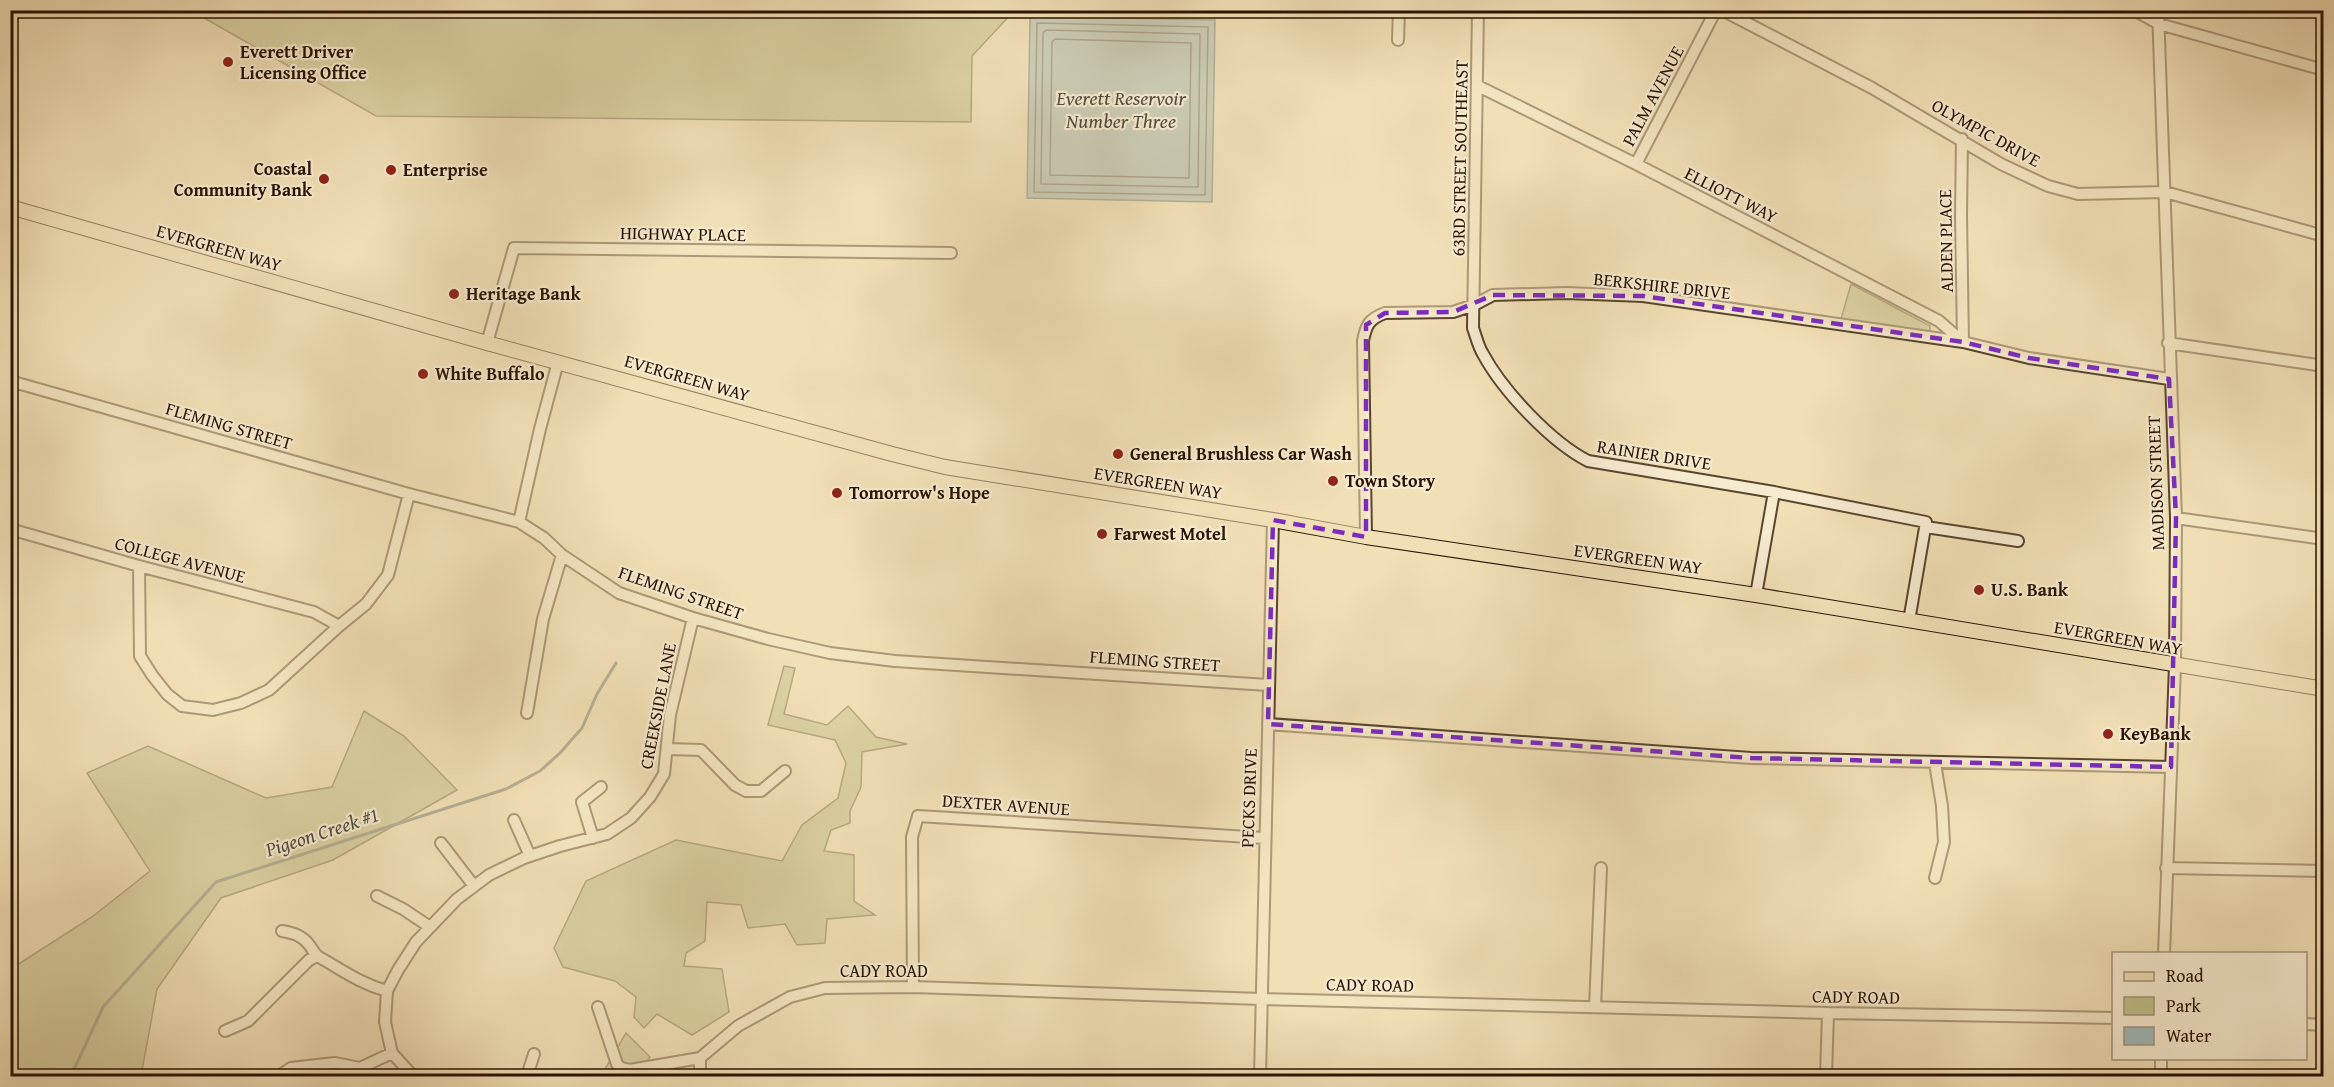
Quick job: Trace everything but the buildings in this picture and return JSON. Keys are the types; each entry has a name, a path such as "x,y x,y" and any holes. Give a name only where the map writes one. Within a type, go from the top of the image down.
{"main road":[{"name":"EVERGREEN WAY","path":"10,207 487,343 901,457 945,467 1366,537 1756,595 2324,689"}],"street":[{"path":"1398,40 1399,10"},
{"name":"63RD STREET SOUTHEAST","path":"1474,305 1478,10"},
{"name":"PALM AVENUE","path":"1636,164 1716,10"},
{"name":"OLYMPIC DRIVE","path":"1722,10 1872,88 2001,164 2048,186 2078,194 2165,192 2324,236"},
{"path":"2134,10 2158,24 2324,70"},
{"name":"MADISON STREET","path":"2158,10 2169,379 2176,518 2175,666 2163,952"},
{"name":"ELLIOTT WAY","path":"1478,86 1636,164 1939,321 1964,342"},
{"name":"ALDEN PLACE","path":"1962,140 1964,342"},
{"name":"HIGHWAY PLACE","path":"487,343 514,248 951,254"},
{"name":"BERKSHIRE DRIVE","path":"1366,537 1363,341 1366,325 1375,317 1385,313 1453,312 1493,295 1566,293 1643,296 1964,342 2030,358 2169,379"},
{"name":"RAINIER DRIVE","path":"1474,305 1473,328 1482,354 1506,387 1545,430 1569,452 1588,461 1774,492 1926,522 1926,527"},
{"path":"2168,344 2324,366"},
{"path":"519,522 558,362"},
{"name":"FLEMING STREET","path":"10,381 409,494 519,522 544,538 562,555 619,593 693,618 768,639 830,653 895,661 1268,685"},
{"path":"1756,595 1774,492"},
{"path":"139,566 140,656 167,694 182,706 213,710 241,703 269,690 366,604 388,575 409,494"},
{"path":"2176,518 2324,539"},
{"name":"PECKS DRIVE","path":"1260,1077 1273,520"},
{"path":"1909,621 1926,527 2018,541"},
{"name":"COLLEGE AVENUE","path":"10,529 314,612 339,626"},
{"path":"527,713 543,619 562,555"},
{"name":"CREEKSIDE LANE","path":"413,1077 392,1053 385,1022 387,991 416,942 457,899 489,875 530,856 607,834 631,818 650,797 664,774 670,715 693,618"},
{"path":"1268,724 1751,758 2170,767"},
{"path":"668,748 701,750 735,785 746,791 762,791 785,771"},
{"path":"1935,762 1942,806 1944,842 1935,878"},
{"path":"593,838 582,802 601,788"},
{"name":"DEXTER AVENUE","path":"913,987 912,837 918,816 1264,838"},
{"path":"514,820 530,856"},
{"path":"441,843 474,886"},
{"path":"1596,1007 1601,868"},
{"path":"2166,868 2324,871"},
{"path":"377,896 403,909 430,927"},
{"path":"282,932 296,933 308,943 317,956 329,961 353,979 387,991"},
{"path":"225,1031 248,1021 309,960 317,956"},
{"name":"CADY ROAD","path":"700,1058 738,1026 790,997 825,988 913,987 1261,999 2112,1018"},
{"path":"598,1007 617,1064 621,1068 630,1070 700,1058 700,1077"},
{"path":"1826,1077 1828,1013"},
{"path":"2307,1024 2324,1025"},
{"path":"279,1077 291,1068 335,1063 360,1068 392,1053"},
{"path":"527,1077 534,1054"},
{"path":"2161,1060 2161,1077"}],"highlighted area":[{"path":"1493,295 1643,296 1963,342 2029,358 2169,379 2176,518 2171,767 1751,758 1268,724 1273,520 1366,537 1366,325 1385,313 1453,312"}],"green space":[{"path":"1014,10 972,56 971,122 376,116 192,11"},
{"path":"1851,284 1930,326 1930,332 1841,319"},
{"path":"784,666 795,668 784,714 827,725 848,706 876,737 907,744 862,752 861,787 850,811 850,823 831,830 824,851 854,855 854,901 875,915 827,919 825,943 797,945 785,924 748,928 741,905 707,902 705,941 686,953 684,966 722,969 729,1012 692,1035 657,1014 644,1028 634,1017 636,997 615,981 563,967 554,948 586,881 676,840 782,861 802,825 838,798 846,763 835,740 768,725"},
{"path":"364,711 404,736 457,790 333,860 221,898 157,989 141,1076 11,1076 11,981 17,965 92,917 150,871 87,773 148,746 266,798 332,787"},
{"path":"626,1033 650,1057 634,1076 601,1076"}],"water":[{"name":"Everett Reservoir Number Three","path":"1030,16 1215,20 1212,202 1027,198"}],"waterway":[{"name":"Pigeon Creek #1","path":"71,1076 103,1007 216,882 506,789 540,771 582,728 597,694 616,663"}],"place":[{"name":"Everett Driver Licensing Office","path":"228,62"},
{"name":"Enterprise","path":"391,170"},
{"name":"Coastal Community Bank","path":"324,179"},
{"name":"Heritage Bank","path":"454,294"},
{"name":"White Buffalo","path":"423,374"},
{"name":"General Brushless Car Wash","path":"1118,454"},
{"name":"Town Story","path":"1333,481"},
{"name":"Tomorrow's Hope","path":"837,493"},
{"name":"Farwest Motel","path":"1102,534"},
{"name":"U.S. Bank","path":"1979,590"},
{"name":"KeyBank","path":"2108,734"}]}
